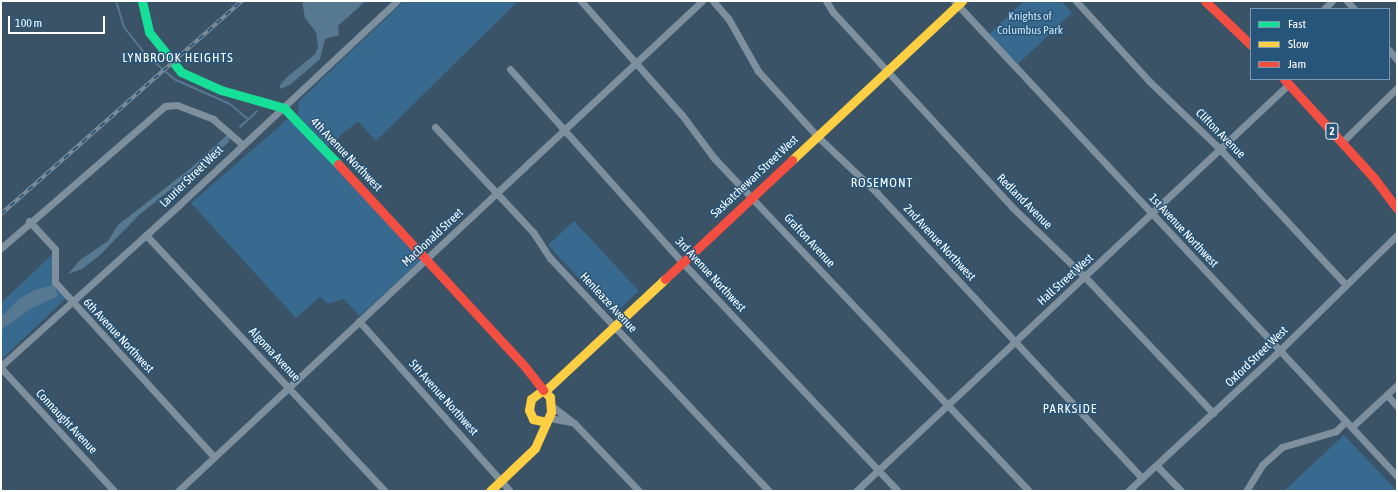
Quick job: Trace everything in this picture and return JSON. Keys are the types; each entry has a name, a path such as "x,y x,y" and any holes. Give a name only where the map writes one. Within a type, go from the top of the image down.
{"street":[{"path":"142,1 149,32 181,72 221,90 284,108"},
{"name":"Laurier Street West","path":"1,367 146,235 242,144 284,108 397,1"},
{"name":"Grafton Avenue","path":"581,1 682,115 714,158 752,196 1029,491"},
{"name":"MacDonald Street","path":"178,491 702,1"},
{"name":"2nd Avenue Northwest","path":"713,1 728,18 758,71 817,136 877,193 1142,478"},
{"name":"Redland Avenue","path":"826,1 887,71 1013,208 1085,277 1213,413"},
{"name":"Clifton Avenue","path":"1076,1 1149,81 1220,149 1346,285"},
{"path":"1205,1 1250,44"},
{"name":"Saskatchewan Street West","path":"547,396 565,371 887,71 958,2"},
{"name":"1st Avenue Northwest","path":"958,2 1397,476"},
{"path":"1390,51 1397,60"},
{"name":"3rd Avenue Northwest","path":"510,69 682,262 898,491"},
{"name":"Hall Street West","path":"856,491 1153,214 1287,81"},
{"name":"2","path":"1287,81 1374,178 1397,209"},
{"path":"1342,142 1397,88"},
{"path":"1,248 29,221 165,106 177,105 213,120 242,144"},
{"name":"4th Avenue Northwest","path":"284,108 426,259 518,363 532,384 534,395"},
{"name":"Henleaze Avenue","path":"435,126 533,232 550,258 769,491"},
{"name":"2","path":"1374,178 1397,195"},
{"name":"6th Avenue Northwest","path":"29,221 55,249 54,282 214,457"},
{"name":"Algoma Avenue","path":"146,235 385,491"},
{"name":"Oxford Street West","path":"1128,491 1157,466 1280,350 1397,236"},
{"name":"5th Avenue Northwest","path":"360,321 510,491"},
{"name":"4th Avenue Northwest","path":"518,363 526,368 547,396 639,491"},
{"name":"Connaught Avenue","path":"1,367 114,491"},
{"path":"1352,427 1397,385"},
{"path":"490,491 522,461 535,448 548,420 547,396 534,395 529,404 533,419 532,444 522,461"},
{"path":"1387,395 1397,406"},
{"path":"533,419 574,423"},
{"path":"1246,491 1262,465 1282,447 1336,431 1346,421"},
{"path":"1157,466 1181,491"}],"green space":[{"path":"404,1 518,1 376,141 358,121 328,146 298,115 299,101"},
{"name":"Knights of Columbus Park","path":"1024,1 1061,1 1072,13 1016,66 988,35"},
{"path":"290,117 422,259 360,316 344,299 328,304 320,297 296,318 191,203"},
{"path":"574,221 639,291 613,315 548,245"},
{"path":"57,250 57,281 66,298 1,360 1,303"},
{"path":"1344,435 1397,491 1284,491"}],"shaded area":[{"path":"302,1 366,1 338,26 339,35 325,39 320,59 290,85 280,89 280,85 286,78 315,54 318,47 316,32 305,18"},
{"path":"227,135 230,138 228,143 139,215 100,255 82,269 68,274 80,260 108,241 118,225 191,168"},
{"path":"54,285 58,296 32,308 1,330 1,317 19,299 35,290"}],"waterway":[{"path":"116,1 124,27 147,56 176,80 230,104 248,119"},
{"path":"240,127 257,111"}],"railway":[{"path":"1,214 242,1"}],"traffic: fast":[{"path":"142,1 149,32 181,72 221,90 284,108 338,164"}],"traffic: slow":[{"path":"792,160 962,1"},
{"path":"545,391 665,279"},
{"path":"490,491 535,448 551,412 550,397 543,390 531,399 529,410 533,419 546,422"}],"traffic: jam":[{"path":"1205,1 1250,44"},
{"path":"1285,80 1374,178 1397,209"},
{"path":"665,279 792,160"},
{"path":"338,164 526,368 543,390"}],"district":[{"name":"LYNBROOK HEIGHTS","path":"178,58"},
{"name":"ROSEMONT","path":"882,183"},
{"name":"PARKSIDE","path":"1070,409"}]}
